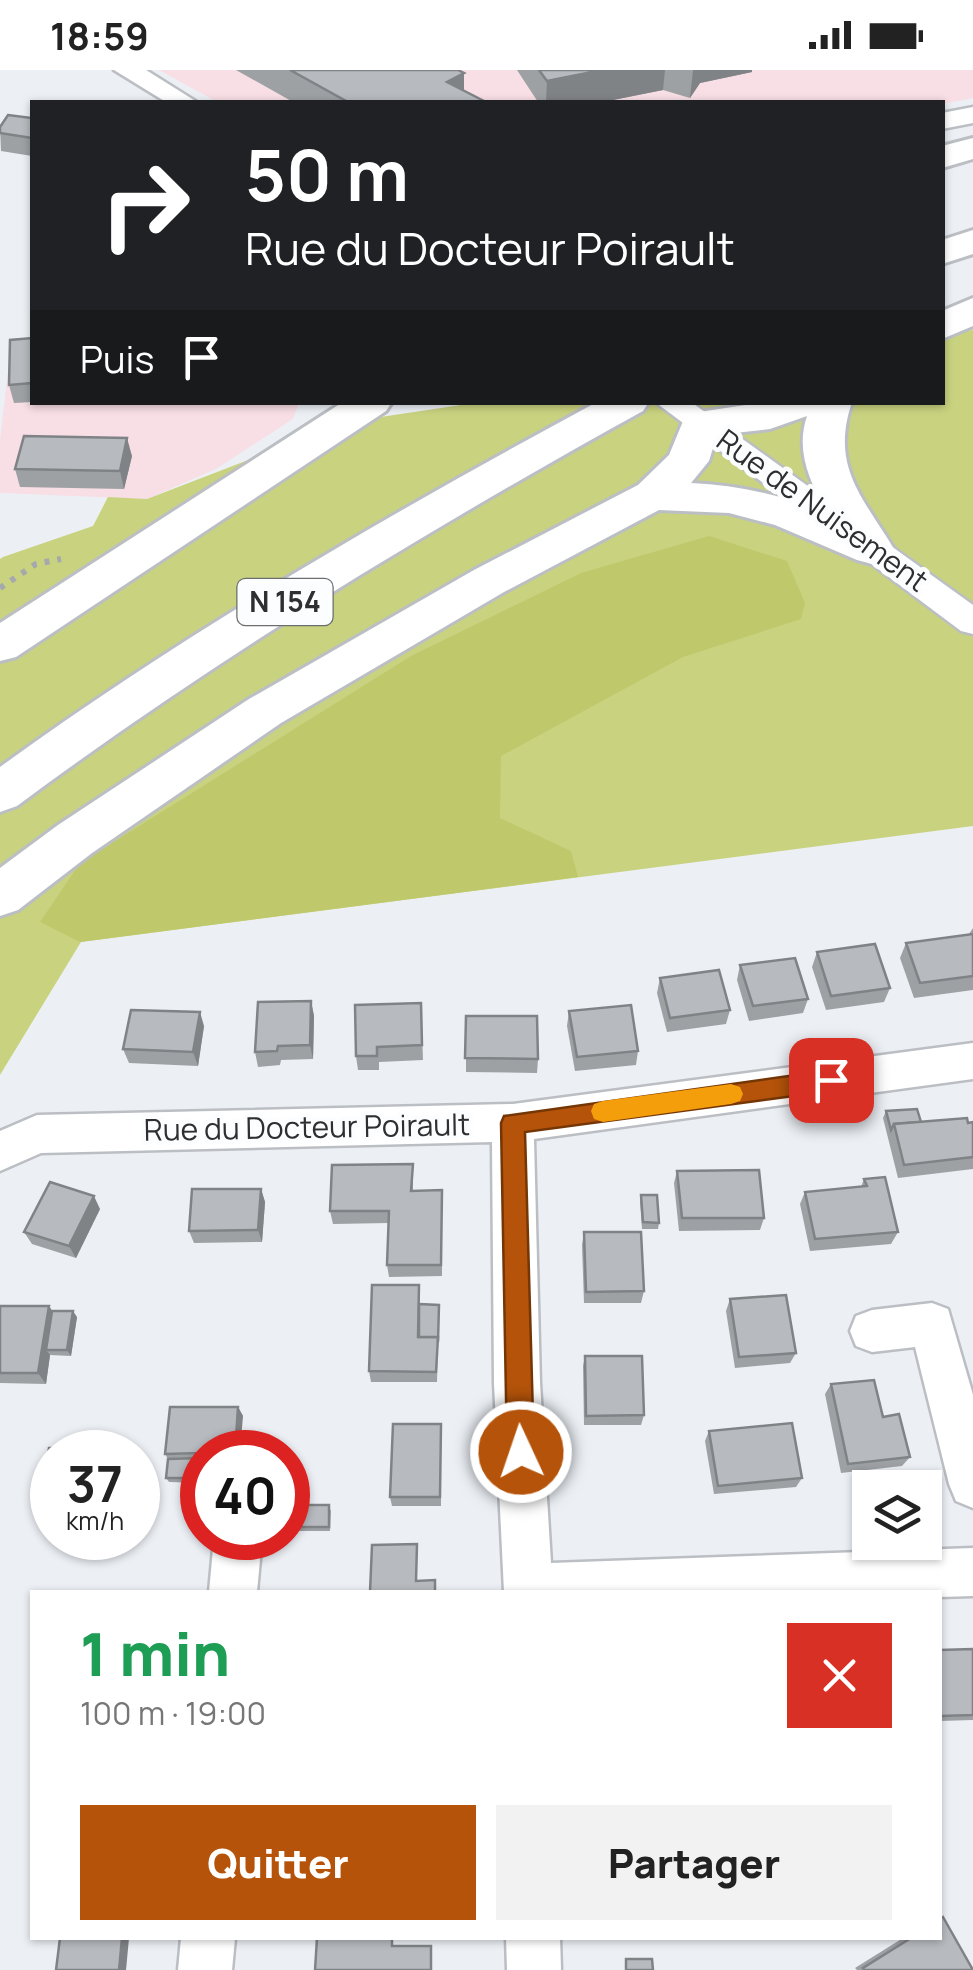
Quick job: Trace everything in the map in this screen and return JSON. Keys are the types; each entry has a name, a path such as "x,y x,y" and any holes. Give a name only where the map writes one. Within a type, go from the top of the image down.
{"main road":[{"path":"945,157 973,148"},
{"path":"945,241 973,230"},
{"path":"945,252 973,241"},
{"path":"945,325 973,310"},
{"path":"0,645 367,405"},
{"name":"N 154","path":"0,776 58,732 226,621 386,524 586,417 620,405"},
{"path":"0,896 264,711 489,581 653,495 688,461 685,413 770,416 796,405"},
{"path":"831,405 820,434 823,467 872,549"},
{"name":"N 154","path":"0,793 206,650 586,417"},
{"path":"653,495 729,499 787,513 872,549"}],"street":[{"path":"127,70 180,100"},
{"path":"945,120 973,114"},
{"name":"Rue de Nuisement","path":"685,413 973,622"},
{"name":"Rue du Docteur Poirault","path":"0,1152 37,1134 512,1123 973,1062"},
{"path":"512,1123 528,1590 973,1572"},
{"path":"872,1331 932,1324 973,1484"},
{"path":"234,1590 236,1560"},
{"path":"205,1970 208,1940"},
{"path":"533,1940 534,1970"}],"shaded area":[{"path":"159,70 973,70 973,98 945,104 945,100 213,100"},
{"path":"30,351 30,405 298,405 293,419 216,469 147,499 0,493 0,440 10,354"}],"green space":[{"path":"973,330 973,826 81,942 0,1075 0,559 93,526 108,497 147,499 347,422 461,405 945,405 945,334"},
{"path":"709,536 787,561 805,603 801,619 683,657 501,756 500,818 571,851 578,877 80,942 40,922 80,863 411,656 581,573"}],"building":[{"path":"290,70 458,70 464,73 447,82 482,100 344,100"},
{"path":"539,70 602,70 547,81"},
{"path":"8,115 30,118 30,138 0,133"},
{"path":"30,338 30,383 9,385 10,340"},
{"path":"24,436 127,438 120,471 15,469"},
{"path":"973,934 973,976 920,983 906,943"},
{"path":"875,944 890,988 831,996 817,952"},
{"path":"795,958 808,999 753,1006 740,965"},
{"path":"719,970 730,1010 670,1018 660,978"},
{"path":"311,1001 310,1045 278,1046 277,1051 255,1052 258,1002"},
{"path":"421,1003 422,1045 377,1047 377,1056 356,1056 355,1005"},
{"path":"631,1005 638,1051 577,1057 569,1011"},
{"path":"131,1010 200,1012 193,1052 123,1049"},
{"path":"466,1016 537,1016 538,1059 465,1058"},
{"path":"917,1109 921,1122 894,1124 891,1130 886,1111"},
{"path":"967,1118 968,1123 973,1122 973,1157 904,1165 894,1124"},
{"path":"413,1164 411,1191 442,1190 441,1265 387,1265 389,1211 330,1211 332,1165"},
{"path":"759,1170 764,1218 682,1218 677,1171"},
{"path":"885,1177 898,1232 815,1239 805,1192 867,1186 864,1179"},
{"path":"50,1182 94,1196 69,1246 24,1232"},
{"path":"192,1189 261,1189 258,1230 189,1231"},
{"path":"641,1195 657,1195 659,1223 643,1222"},
{"path":"584,1232 641,1232 644,1291 586,1292"},
{"path":"372,1285 419,1285 418,1337 438,1337 436,1372 369,1371"},
{"path":"786,1295 796,1353 739,1357 730,1299"},
{"path":"419,1304 439,1305 438,1342 438,1337 419,1337"},
{"path":"0,1306 49,1306 38,1373 0,1373"},
{"path":"52,1311 73,1311 67,1350 46,1350"},
{"path":"585,1356 642,1356 644,1415 586,1416"},
{"path":"874,1380 883,1417 899,1414 910,1457 848,1464 831,1384"},
{"path":"170,1407 238,1407 236,1430 180,1430 180,1454 165,1454"},
{"path":"792,1423 802,1478 718,1486 709,1431"},
{"path":"393,1424 441,1424 440,1497 390,1497"},
{"path":"168,1459 180,1459 180,1478 166,1478"},
{"path":"310,1505 329,1505 329,1527 310,1527"},
{"path":"417,1544 416,1581 435,1580 435,1590 370,1590 372,1545"},
{"path":"973,1649 973,1715 942,1716 942,1650"},
{"path":"942,1918 973,1970 864,1970 908,1940 942,1940"},
{"path":"60,1940 122,1940 119,1970 56,1970"},
{"path":"317,1940 392,1940 392,1946 431,1946 431,1970 315,1970"},
{"path":"626,1959 652,1959 653,1970 626,1970"}],"slow traffic":[{"path":"603,1111 731,1094"}],"route":[{"path":"521,1452 512,1123 831,1080"}]}
